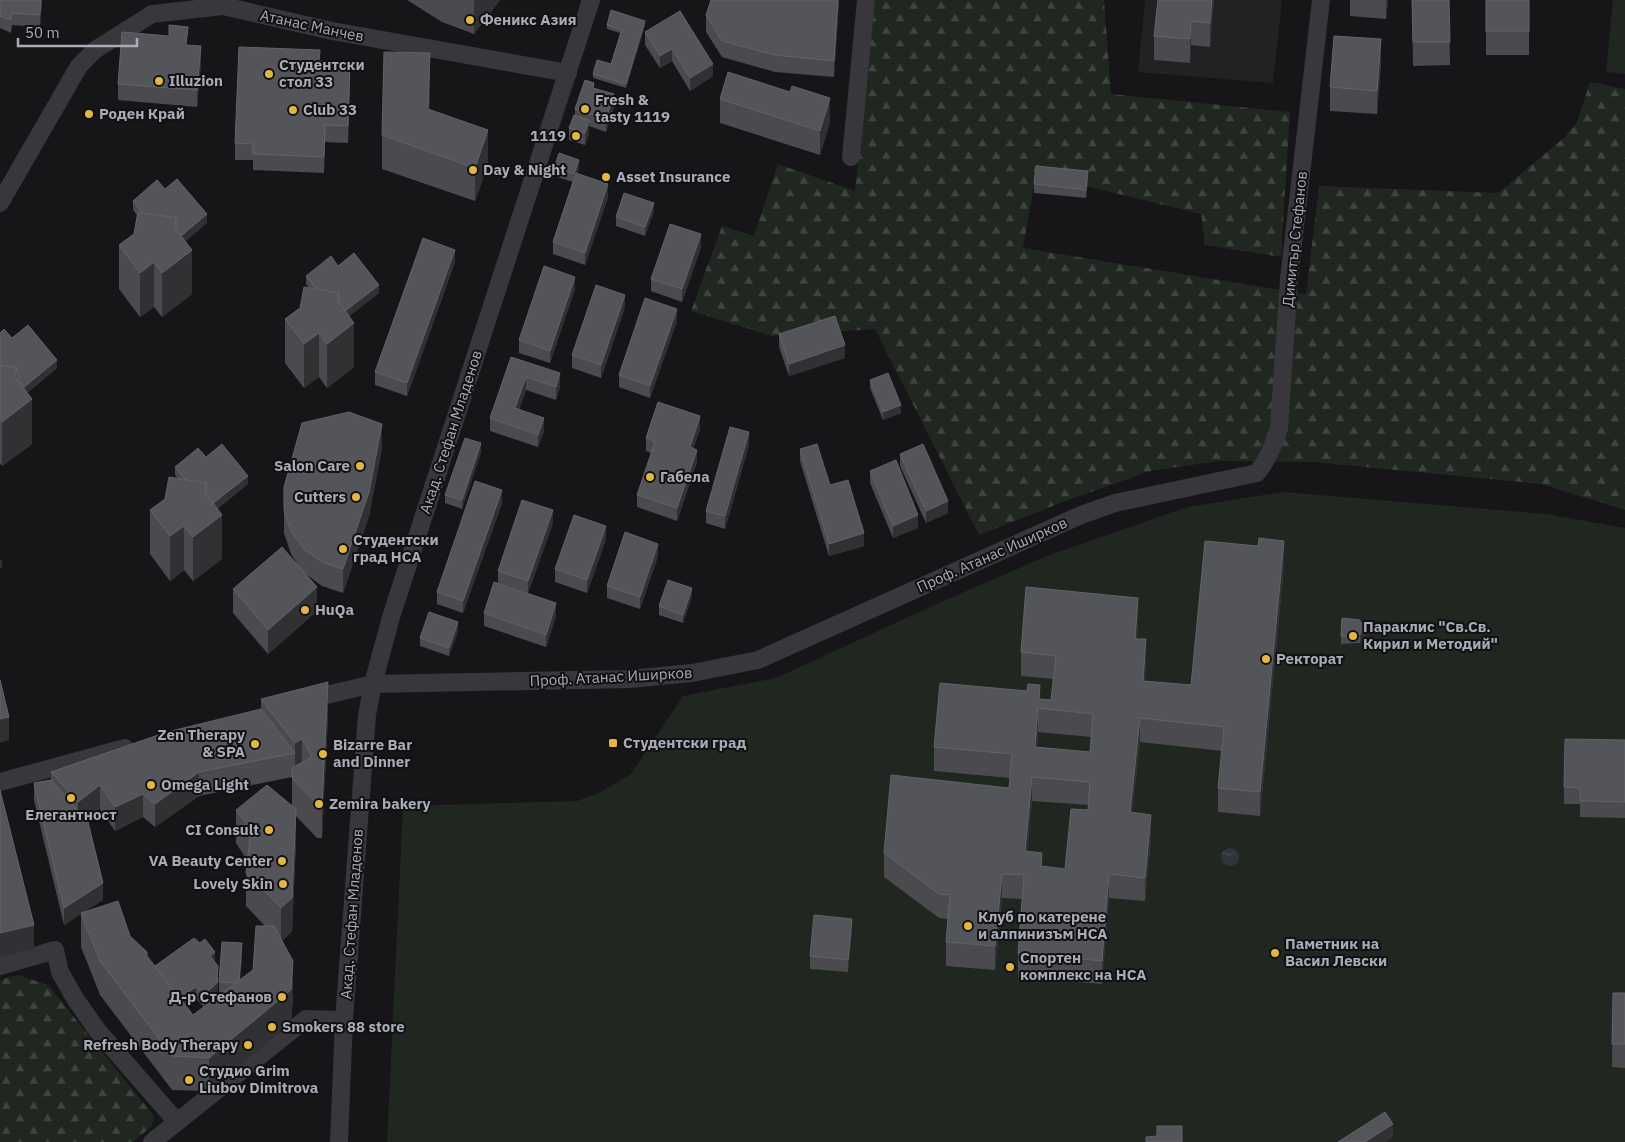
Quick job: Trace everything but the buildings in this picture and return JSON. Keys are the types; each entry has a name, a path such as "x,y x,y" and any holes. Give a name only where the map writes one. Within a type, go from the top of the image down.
{"street":[{"name":"Акад. Стефан Младенов","path":"339,1142 344,1020 366,716 373,684 391,617 591,0"},
{"path":"851,157 866,0"},
{"name":"Димитър Стефанов","path":"1257,472 1275,443 1279,428 1289,279 1321,0"},
{"name":"Атанас Манчев","path":"0,203 79,66 95,50 152,14 223,6 332,32 568,73"},
{"name":"Проф. Атанас Иширков","path":"285,705 373,684 630,678 692,673 758,660 1081,515 1115,503 1257,472"},
{"path":"0,782 144,743"},
{"path":"0,966 54,950 60,972 74,997 97,1030 177,1122"},
{"path":"152,1142 306,1019 344,1020"}],"shaded area":[{"path":"1145,0 1282,0 1273,83 1138,72"}],"green space":[{"path":"875,0 1104,0 1111,94 1290,112 1281,257 1205,245 1201,214 1036,174 1023,248 1306,294 1319,186 1498,193 1565,137 1577,122 1590,82 1625,89 1625,510 1541,484 1313,462 1219,461 1150,471 979,535 875,329 772,336 691,311 722,226 754,236 778,164 855,191"},
{"path":"1613,0 1625,0 1625,74 1606,72"},
{"name":"Спортен комплекс на НСА","path":"1284,492 1546,514 1625,528 1625,1142 387,1142 403,806 577,801 599,793 631,774 683,696 776,678 941,602 1047,556 1187,507"},
{"path":"18,975 48,985 154,1116 152,1126 133,1142 0,1142 0,980"}],"water":[{"path":"1230,848 1236,851 1239,857 1236,863 1230,866 1224,863 1221,857 1224,851"}],"place":[{"name":"Феникс Азия","path":"470,20"},
{"name":"Студентски стол 33","path":"269,74"},
{"name":"Illuzion","path":"159,81"},
{"name":"Fresh & tasty 1119","path":"585,109"},
{"name":"Club 33","path":"293,110"},
{"name":"Роден Край","path":"89,114"},
{"name":"1119","path":"576,136"},
{"name":"Day & Night","path":"473,170"},
{"name":"Asset Insurance","path":"606,177"},
{"name":"Salon Care","path":"360,466"},
{"name":"Габела","path":"650,477"},
{"name":"Cutters","path":"356,497"},
{"name":"Студентски град НСА","path":"343,549"},
{"name":"HuQa","path":"305,610"},
{"name":"Параклис \"Св.Св. Кирил и Методий\"","path":"1353,636"},
{"name":"Ректорат","path":"1266,659"},
{"name":"Студентски град","path":"613,743"},
{"name":"Zen Therapy & SPA","path":"255,744"},
{"name":"Bizarre Bar and Dinner","path":"323,754"},
{"name":"Omega Light","path":"151,785"},
{"name":"Елегантност","path":"71,798"},
{"name":"Zemira bakery","path":"319,804"},
{"name":"CI Consult","path":"269,830"},
{"name":"VA Beauty Center","path":"282,861"},
{"name":"Lovely Skin","path":"283,884"},
{"name":"Клуб по катерене и алпинизъм НСА","path":"968,926"},
{"name":"Паметник на Васил Левски","path":"1275,953"},
{"name":"Спортен комплекс на НСА","path":"1010,967"},
{"name":"Д-р Стефанов","path":"282,997"},
{"name":"Smokers 88 store","path":"272,1027"},
{"name":"Refresh Body Therapy","path":"248,1045"},
{"name":"Студио Grim Liubov Dimitrova","path":"189,1080"}]}
